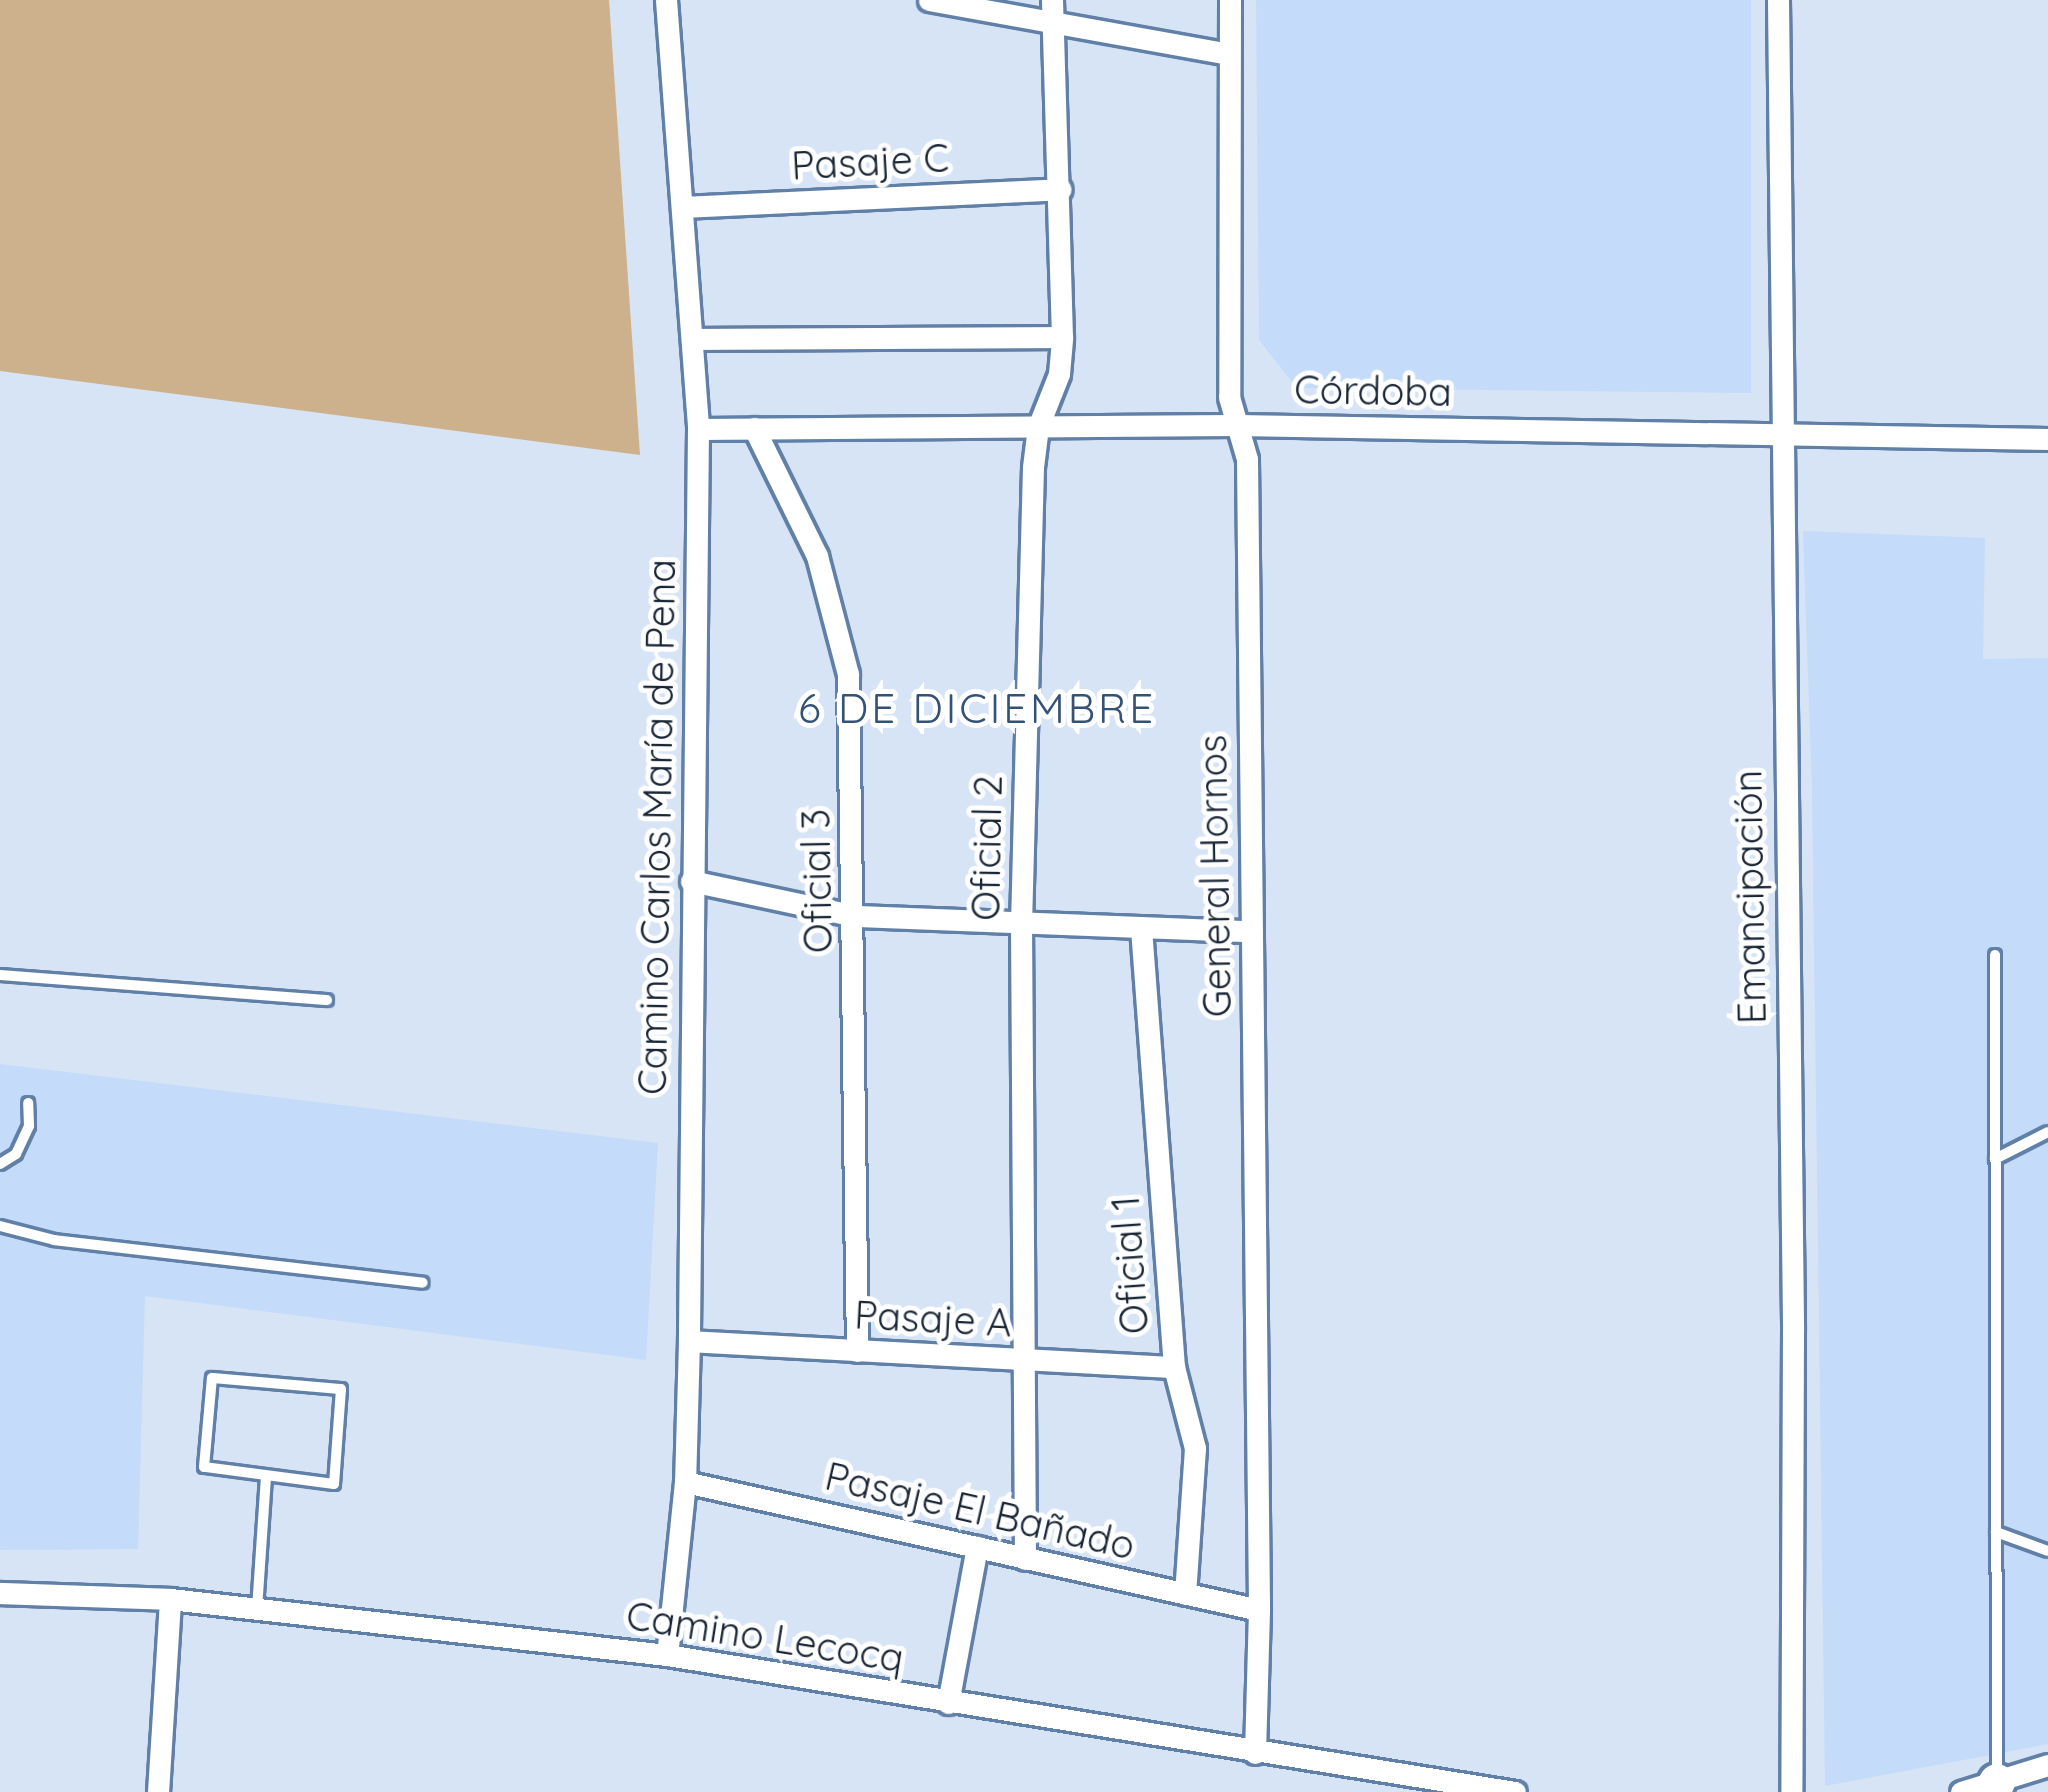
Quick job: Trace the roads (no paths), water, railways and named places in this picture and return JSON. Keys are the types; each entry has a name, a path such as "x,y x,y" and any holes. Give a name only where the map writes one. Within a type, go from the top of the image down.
{"street":[{"name":"Camino Carlos María de Pena","path":"666,0 698,429 689,1341 685,1481 668,1655"},
{"path":"928,0 1052,10 1229,54"},
{"name":"General Hornos","path":"1230,0 1229,397 1247,459 1259,1610 1255,1753"},
{"name":"Emancipación","path":"1778,0 1793,1330 1790,1792"},
{"name":"Oficial 2","path":"1025,1558 1021,925 1037,427 1058,374 1061,337 1061,189 1052,10"},
{"name":"Pasaje C","path":"682,207 1061,189"},
{"path":"693,340 1061,337"},
{"name":"Córdoba","path":"698,429 1237,425 2048,439"},
{"name":"Oficial 3","path":"754,428 810,539 843,645 855,916 857,1351"},
{"path":"692,881 855,916 1252,931"},
{"name":"Oficial 1","path":"1141,928 1174,1367 1195,1448 1185,1594"},
{"name":"Pasaje A","path":"689,1341 1174,1367"},
{"name":"Pasaje El Bañado","path":"685,1481 1259,1610"},
{"path":"948,1703 977,1547"},
{"name":"Camino Lecocq","path":"0,1593 170,1599 668,1655 1515,1792"},
{"path":"158,1792 170,1599"},
{"path":"1961,1792 1994,1787 2048,1765"}],"lane":[{"path":"1994,1787 1995,955"},
{"path":"0,975 327,1000"},
{"path":"0,1164 16,1154 29,1126 28,1103"},
{"path":"1995,1159 2048,1132"},
{"path":"0,1226 54,1240 423,1282"},
{"path":"212,1378 341,1389 334,1484 266,1478 204,1467 212,1378"},
{"path":"257,1610 266,1478"},
{"path":"1996,1532 2048,1551"}],"district":[{"name":"6 DE DICIEMBRE","path":"977,708"}]}
